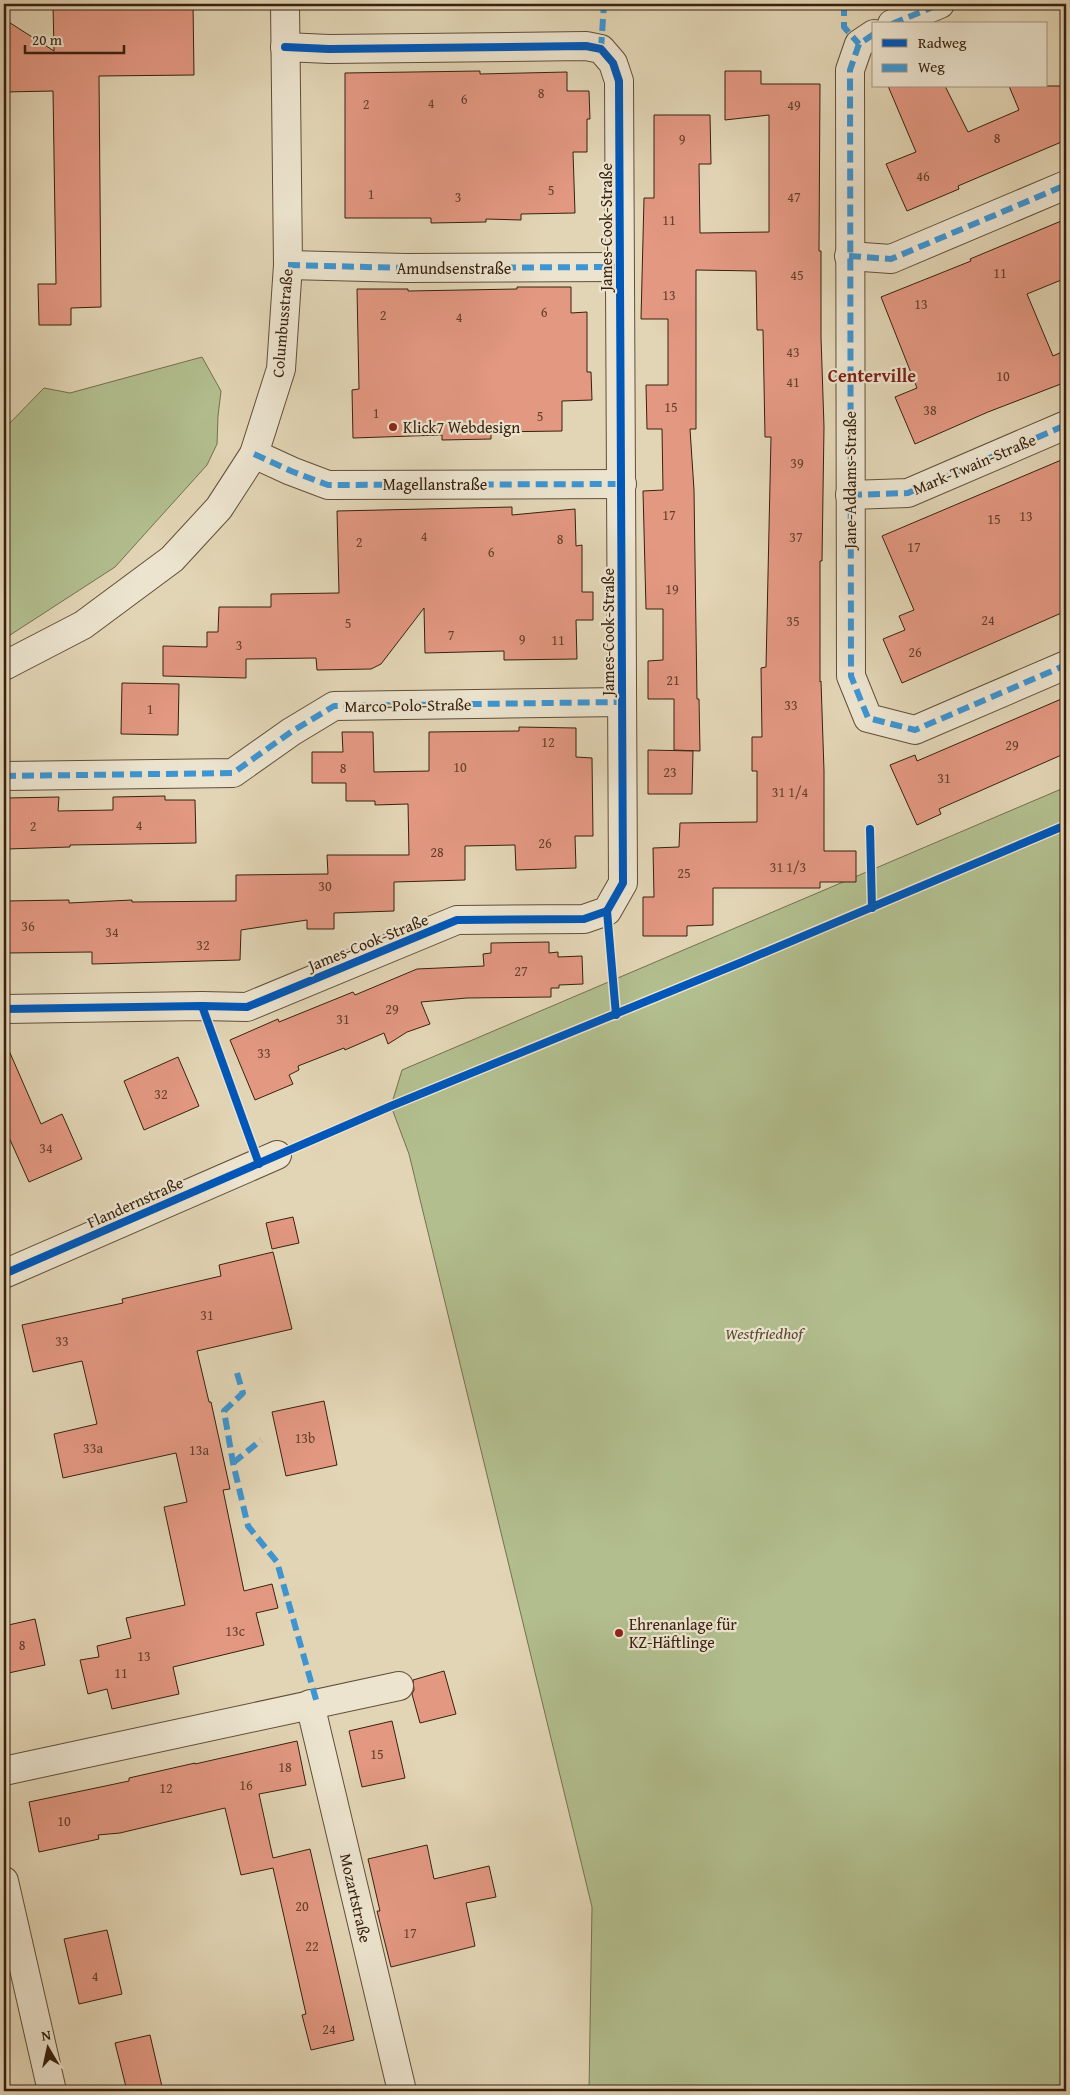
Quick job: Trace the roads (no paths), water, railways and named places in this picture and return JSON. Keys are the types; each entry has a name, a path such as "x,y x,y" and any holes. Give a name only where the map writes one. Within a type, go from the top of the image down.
{"street":[{"name":"Columbusstraße","path":"4,666 83,625 172,559 218,508 254,454 282,369 288,265 285,4"},
{"path":"897,22 940,4"},
{"name":"Jane-Addams-Straße","path":"872,35 860,44 850,70 851,676 868,718 915,730 1066,665"},
{"name":"James-Cook-Straße","path":"4,1009 246,1007 457,920 584,919 607,911 624,883 619,81 613,63 602,49 578,46 329,49 285,47"},
{"path":"850,256 891,259 1066,185"},
{"name":"Amundsenstraße","path":"288,265 406,268 619,267"},
{"name":"Mark-Twain-Straße","path":"850,496 908,493 1066,425"},
{"name":"Magellanstraße","path":"254,454 328,485 622,484"},
{"name":"Marco-Polo-Straße","path":"4,776 233,773 291,732 334,706 622,702"},
{"name":"Flandernstraße","path":"4,1274 277,1155"},
{"path":"4,1771 400,1686"},
{"name":"Mozartstraße","path":"310,1704 402,2091"},
{"path":"4,1881 52,2091"}],"place":[{"name":"Klick7 Webdesign","path":"393,427"},
{"name":"Ehrenanlage für KZ-Häftlinge","path":"619,1633"}],"district":[{"name":"Centerville","path":"872,376"}],"park label":[{"name":"Westfriedhof","path":"764,1333"}]}
